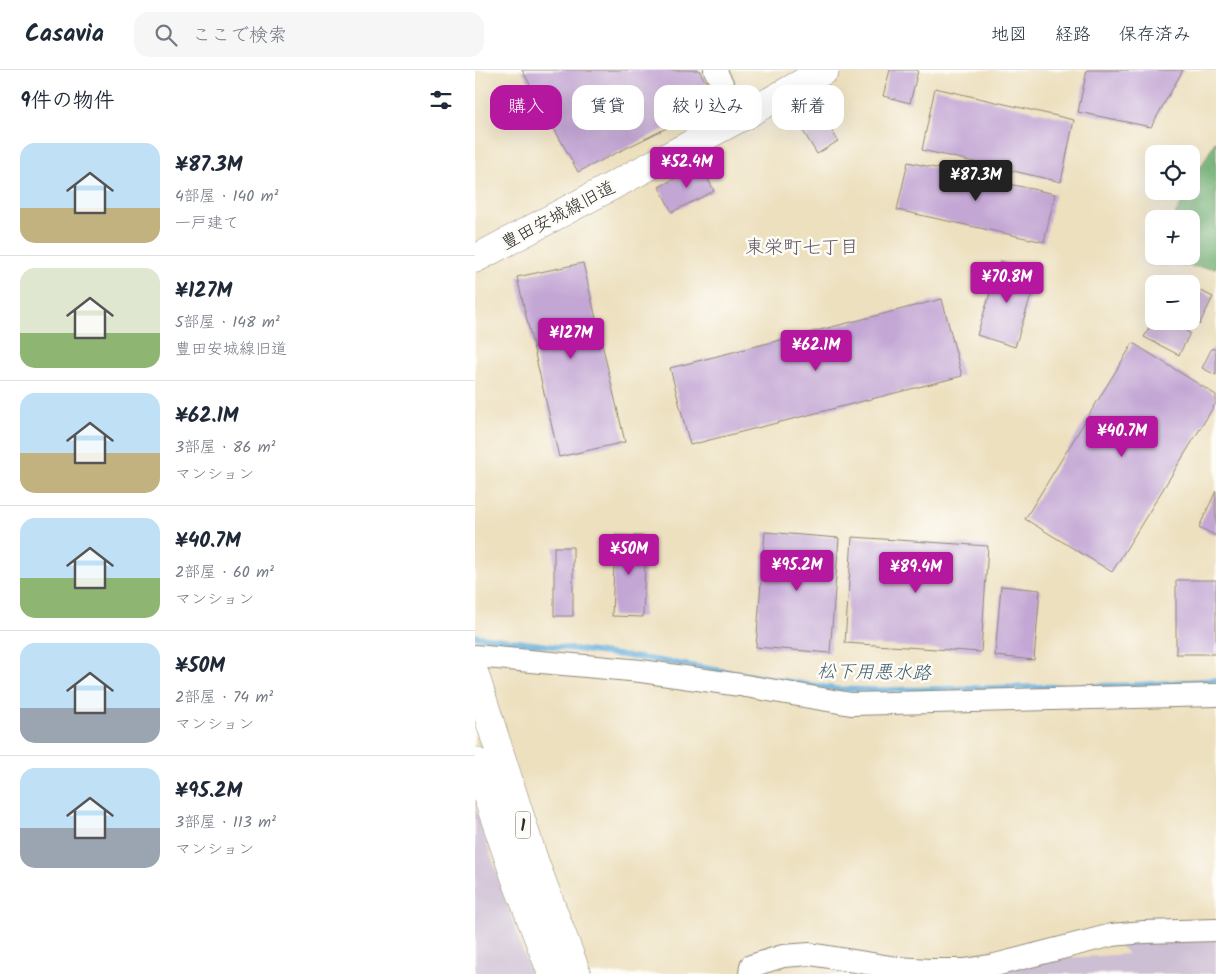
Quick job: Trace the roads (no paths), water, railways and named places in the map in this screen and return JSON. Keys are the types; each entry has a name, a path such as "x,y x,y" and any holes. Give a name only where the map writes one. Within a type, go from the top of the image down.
{"main road":[{"name":"豊田安城線旧道","path":"762,106 825,70"},
{"name":"豊田安城線旧道","path":"475,259 717,130"},
{"name":"1","path":"475,674 535,864 577,974"},
{"name":"1","path":"475,761 516,880 552,974"}],"street":[{"path":"715,70 723,85"},
{"path":"475,656 641,671 740,685 851,704 1216,695"},
{"path":"750,974 751,966 783,956 811,954 897,968 965,970 995,965 1112,936 1144,932 1216,930"}],"waterway":[{"name":"松下用悪水路","path":"475,636 649,659 836,689 878,690 1133,685 1216,680"}],"district":[{"name":"東栄町七丁目","path":"802,246"}]}
